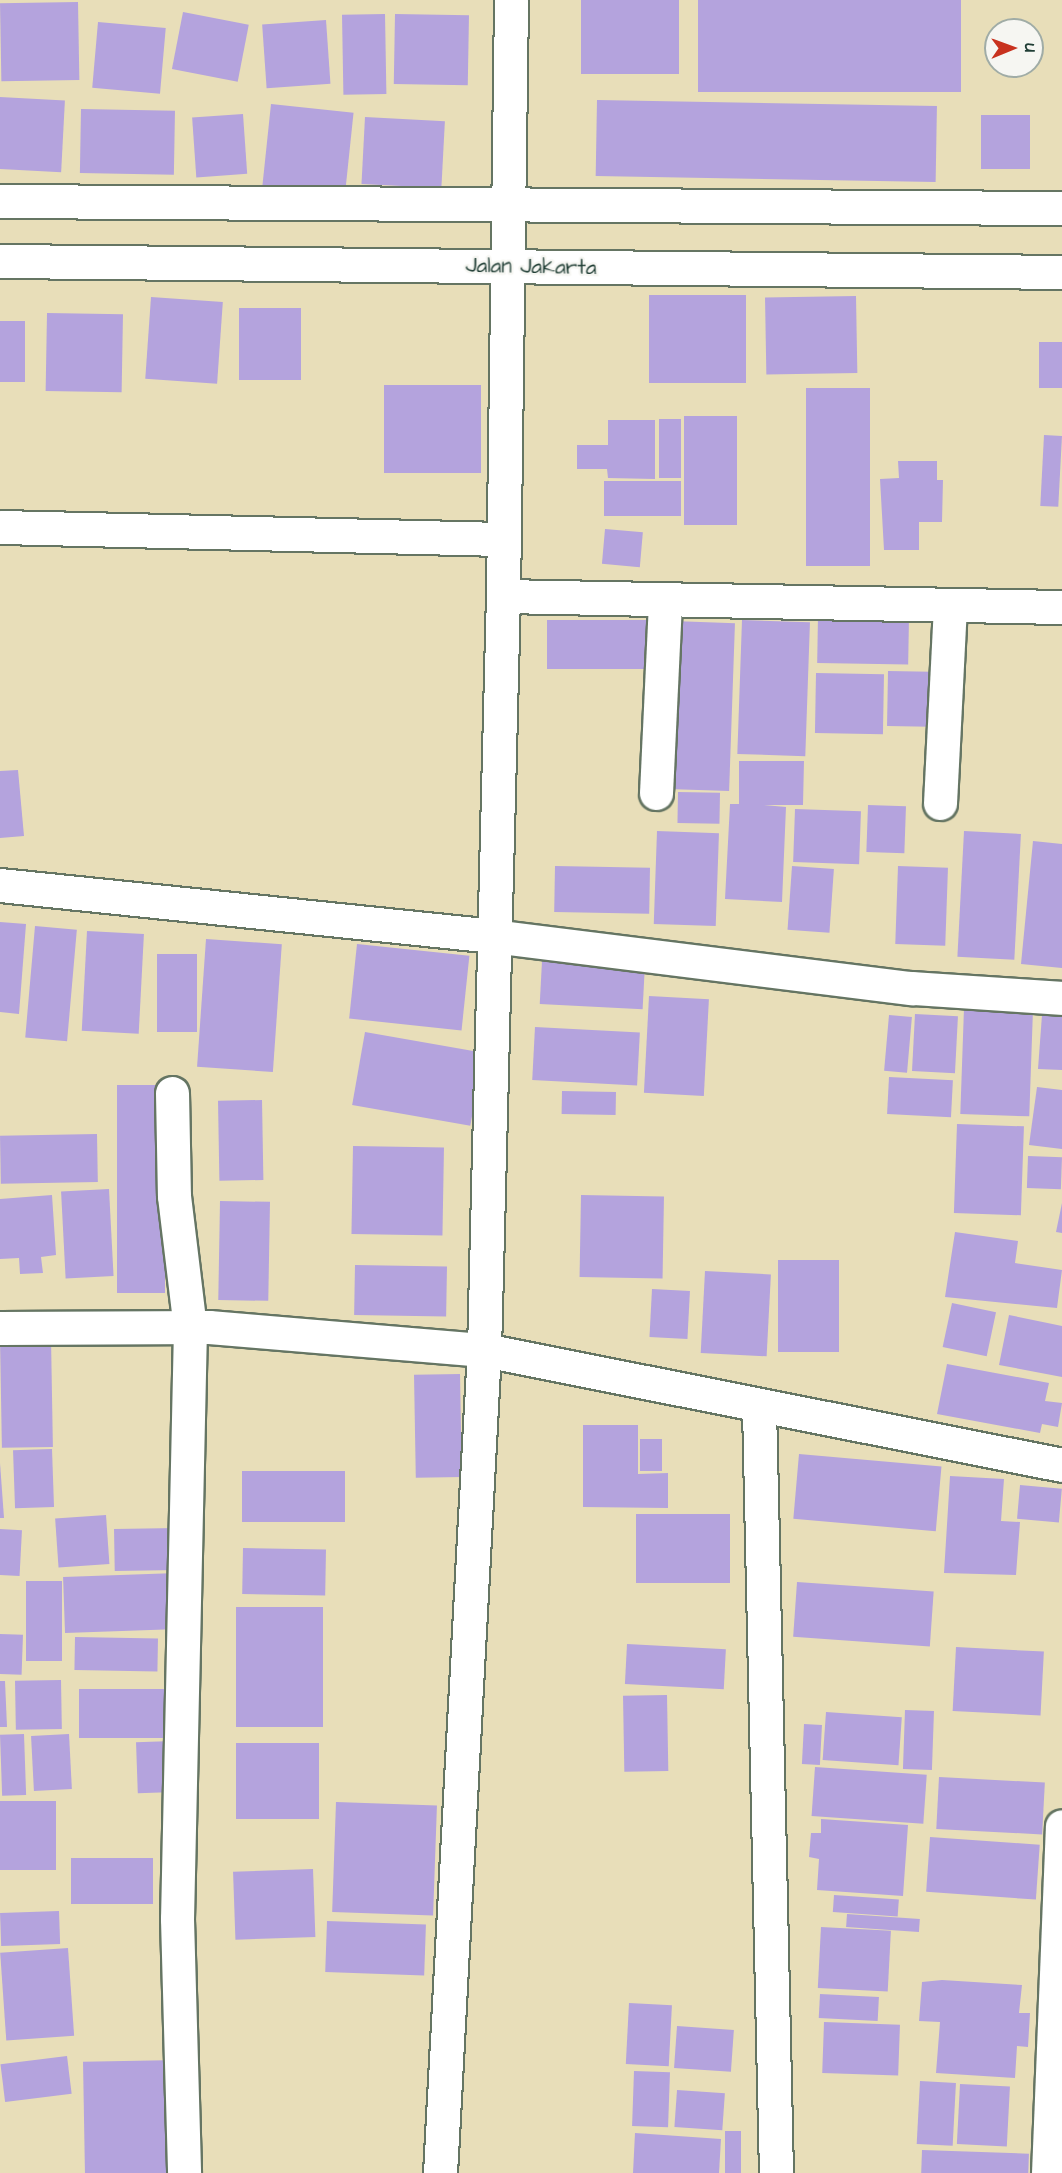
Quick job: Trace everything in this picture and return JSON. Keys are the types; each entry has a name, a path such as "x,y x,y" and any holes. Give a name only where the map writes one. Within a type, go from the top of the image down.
{"street":[{"path":"440,2173 484,1350 492,936 503,596 511,0"},
{"path":"0,201 1062,208"},
{"name":"Jalan Jakarta","path":"0,261 1062,272"},
{"path":"0,527 503,539"},
{"path":"503,596 1062,607"},
{"path":"656,793 665,600"},
{"path":"940,803 950,606"},
{"path":"0,885 492,936 912,988 1062,998"},
{"path":"172,1093 174,1196 190,1328 177,1919 184,2173"},
{"path":"0,1328 190,1328 484,1350 759,1407 1062,1465"},
{"path":"759,1407 776,2173"},
{"path":"1048,2173 1062,1826"}],"building":[{"path":"581,0 679,0 679,74 581,74"},
{"path":"698,0 961,0 961,92 698,92"},
{"path":"78,2 79,80 1,81 0,3"},
{"path":"183,12 249,25 238,82 172,69"},
{"path":"385,14 386,94 343,95 342,15"},
{"path":"395,14 469,15 468,85 394,84"},
{"path":"326,20 330,84 267,88 262,24"},
{"path":"98,22 166,28 160,94 92,88"},
{"path":"0,97 65,100 61,172 0,169"},
{"path":"597,100 937,106 936,182 596,176"},
{"path":"271,104 354,113 344,201 262,193"},
{"path":"81,109 175,111 174,175 80,173"},
{"path":"243,114 247,174 196,177 192,118"},
{"path":"981,115 1030,115 1030,169 981,169"},
{"path":"365,117 445,121 441,188 361,184"},
{"path":"649,295 746,295 746,383 649,383"},
{"path":"856,296 857,373 766,375 765,298"},
{"path":"151,297 223,302 217,384 145,379"},
{"path":"239,308 301,308 301,380 239,380"},
{"path":"47,313 123,314 122,392 46,391"},
{"path":"0,321 25,321 25,382 0,382"},
{"path":"1039,342 1062,342 1062,388 1039,388"},
{"path":"384,385 481,385 481,473 384,473"},
{"path":"806,388 870,388 870,566 806,566"},
{"path":"684,416 737,416 737,525 684,525"},
{"path":"659,419 681,419 681,478 659,478"},
{"path":"608,420 655,420 655,479 608,478 607,469 577,469 577,445 608,445"},
{"path":"1044,435 1062,436 1058,507 1040,506"},
{"path":"898,461 937,461 937,480 943,480 942,522 919,522 919,550 884,550 880,479 899,478"},
{"path":"604,481 681,481 681,516 604,516"},
{"path":"605,529 643,532 640,567 602,564"},
{"path":"818,616 909,618 908,665 817,663"},
{"path":"547,620 646,620 646,669 547,669"},
{"path":"742,620 810,622 805,756 737,754"},
{"path":"673,621 735,623 729,791 667,789"},
{"path":"888,671 931,672 930,727 887,726"},
{"path":"816,673 884,674 883,734 815,733"},
{"path":"739,761 804,761 803,805 764,805 786,807 782,902 725,899 730,804 739,804"},
{"path":"18,770 24,836 0,838 0,771"},
{"path":"678,792 720,793 719,824 677,823"},
{"path":"868,805 906,806 904,853 866,852"},
{"path":"795,809 861,811 859,864 793,862"},
{"path":"657,831 719,833 716,926 654,924"},
{"path":"964,831 1021,834 1014,960 957,957"},
{"path":"1033,841 1062,844 1062,968 1021,964"},
{"path":"555,866 650,868 649,914 554,912"},
{"path":"792,866 834,869 829,933 788,930"},
{"path":"898,866 948,868 945,946 895,944"},
{"path":"0,922 26,924 19,1014 0,1012"},
{"path":"35,926 77,930 67,1041 25,1038"},
{"path":"87,931 144,934 139,1034 82,1031"},
{"path":"206,939 282,944 273,1072 197,1067"},
{"path":"357,944 469,956 462,1030 349,1019"},
{"path":"157,954 197,954 197,1032 157,1032"},
{"path":"542,961 645,966 643,1009 540,1004"},
{"path":"649,996 709,999 704,1096 644,1093"},
{"path":"964,1008 1033,1010 1029,1116 960,1114"},
{"path":"915,1014 958,1016 955,1073 912,1071"},
{"path":"889,1015 912,1017 907,1073 884,1071"},
{"path":"1042,1015 1062,1016 1062,1070 1038,1069"},
{"path":"535,1027 640,1032 637,1085 532,1080"},
{"path":"365,1032 483,1053 470,1126 352,1105"},
{"path":"889,1077 953,1080 951,1117 887,1114"},
{"path":"117,1085 165,1085 165,1293 117,1293"},
{"path":"1037,1087 1062,1090 1062,1149 1029,1145"},
{"path":"562,1091 616,1092 616,1115 562,1114"},
{"path":"262,1100 263,1180 219,1181 218,1101"},
{"path":"957,1124 1024,1126 1021,1215 954,1213"},
{"path":"97,1134 98,1182 1,1184 0,1136"},
{"path":"353,1146 444,1148 442,1236 351,1234"},
{"path":"1028,1156 1062,1157 1061,1189 1027,1188"},
{"path":"109,1189 114,1276 66,1278 61,1192"},
{"path":"52,1195 56,1255 41,1257 43,1273 20,1274 19,1258 0,1259 0,1199"},
{"path":"581,1195 664,1196 663,1278 580,1277"},
{"path":"220,1201 270,1202 268,1301 218,1300"},
{"path":"1062,1203 1062,1233 1056,1232"},
{"path":"955,1232 1018,1241 1015,1263 1062,1270 1057,1308 945,1297"},
{"path":"778,1260 839,1260 839,1352 778,1352"},
{"path":"355,1265 447,1267 446,1317 354,1315"},
{"path":"705,1271 771,1274 767,1356 701,1353"},
{"path":"652,1289 690,1291 687,1339 649,1337"},
{"path":"952,1303 996,1312 987,1356 943,1347"},
{"path":"1009,1315 1062,1326 1062,1377 999,1365"},
{"path":"51,1338 53,1447 2,1448 0,1339"},
{"path":"947,1364 1049,1383 1045,1401 1062,1403 1058,1427 1042,1424 1040,1433 937,1414"},
{"path":"460,1374 462,1477 416,1478 414,1375"},
{"path":"583,1425 638,1425 638,1474 668,1473 668,1508 583,1507"},
{"path":"640,1439 662,1439 662,1471 640,1471"},
{"path":"52,1449 54,1507 15,1508 13,1450"},
{"path":"799,1454 941,1466 936,1531 793,1519"},
{"path":"0,1463 4,1518 0,1518"},
{"path":"242,1471 345,1471 345,1522 242,1522"},
{"path":"950,1476 1004,1479 1001,1521 1020,1522 1016,1575 944,1573"},
{"path":"1020,1485 1062,1489 1059,1523 1017,1519"},
{"path":"636,1514 730,1514 730,1583 636,1583"},
{"path":"106,1515 109,1564 59,1567 55,1519"},
{"path":"177,1528 178,1570 115,1571 114,1529"},
{"path":"0,1529 22,1530 20,1576 0,1575"},
{"path":"243,1548 326,1549 325,1595 242,1594"},
{"path":"177,1573 179,1629 65,1633 63,1577"},
{"path":"26,1581 62,1581 62,1661 26,1661"},
{"path":"797,1582 934,1592 930,1646 793,1637"},
{"path":"236,1607 323,1607 323,1727 236,1727"},
{"path":"0,1634 23,1635 22,1675 0,1674"},
{"path":"75,1637 158,1638 157,1671 74,1670"},
{"path":"627,1644 726,1649 724,1689 625,1684"},
{"path":"956,1647 1044,1652 1041,1716 953,1711"},
{"path":"61,1680 62,1729 16,1730 15,1681"},
{"path":"0,1681 5,1681 7,1727 0,1727"},
{"path":"79,1689 178,1689 178,1738 79,1738"},
{"path":"667,1695 668,1771 624,1772 623,1696"},
{"path":"905,1710 934,1711 932,1770 903,1769"},
{"path":"826,1712 902,1717 898,1765 823,1760"},
{"path":"804,1724 822,1725 820,1765 802,1764"},
{"path":"24,1734 26,1795 2,1796 0,1735"},
{"path":"69,1734 72,1789 34,1791 31,1736"},
{"path":"173,1741 175,1792 138,1793 136,1742"},
{"path":"236,1743 319,1743 319,1819 236,1819"},
{"path":"815,1767 927,1775 923,1824 812,1816"},
{"path":"939,1777 1045,1783 1042,1834 936,1829"},
{"path":"0,1801 56,1801 56,1870 0,1870"},
{"path":"336,1802 437,1806 433,1915 332,1912"},
{"path":"821,1819 908,1825 903,1896 817,1890 819,1859 809,1857 811,1833 821,1833"},
{"path":"930,1837 1040,1845 1036,1900 926,1892"},
{"path":"71,1858 153,1858 153,1904 71,1904"},
{"path":"313,1869 315,1937 235,1940 233,1872"},
{"path":"834,1895 899,1900 898,1916 833,1912"},
{"path":"59,1911 60,1944 1,1946 0,1913"},
{"path":"847,1914 920,1919 919,1932 846,1927"},
{"path":"327,1921 426,1924 424,1975 325,1972"},
{"path":"821,1927 891,1931 888,1992 818,1988"},
{"path":"68,1948 74,2036 6,2041 0,1953"},
{"path":"942,1980 1022,1985 1019,2013 1030,2013 1028,2047 1017,2046 1015,2078 936,2073 940,2022 919,2021 922,1982"},
{"path":"820,1994 879,1997 878,2021 819,2018"},
{"path":"629,2003 672,2005 669,2066 626,2064"},
{"path":"824,2022 900,2025 898,2076 822,2073"},
{"path":"677,2026 734,2030 731,2072 674,2068"},
{"path":"67,2056 72,2094 5,2102 0,2064"},
{"path":"179,2060 181,2173 85,2173 83,2062"},
{"path":"634,2071 670,2072 668,2127 632,2126"},
{"path":"920,2081 956,2083 953,2146 917,2144"},
{"path":"960,2084 1010,2087 1007,2147 957,2144"},
{"path":"677,2090 725,2093 722,2130 674,2127"},
{"path":"725,2131 741,2131 741,2173 725,2173"},
{"path":"635,2133 721,2139 719,2173 633,2173"},
{"path":"922,2150 1029,2154 1028,2173 921,2173"}]}
